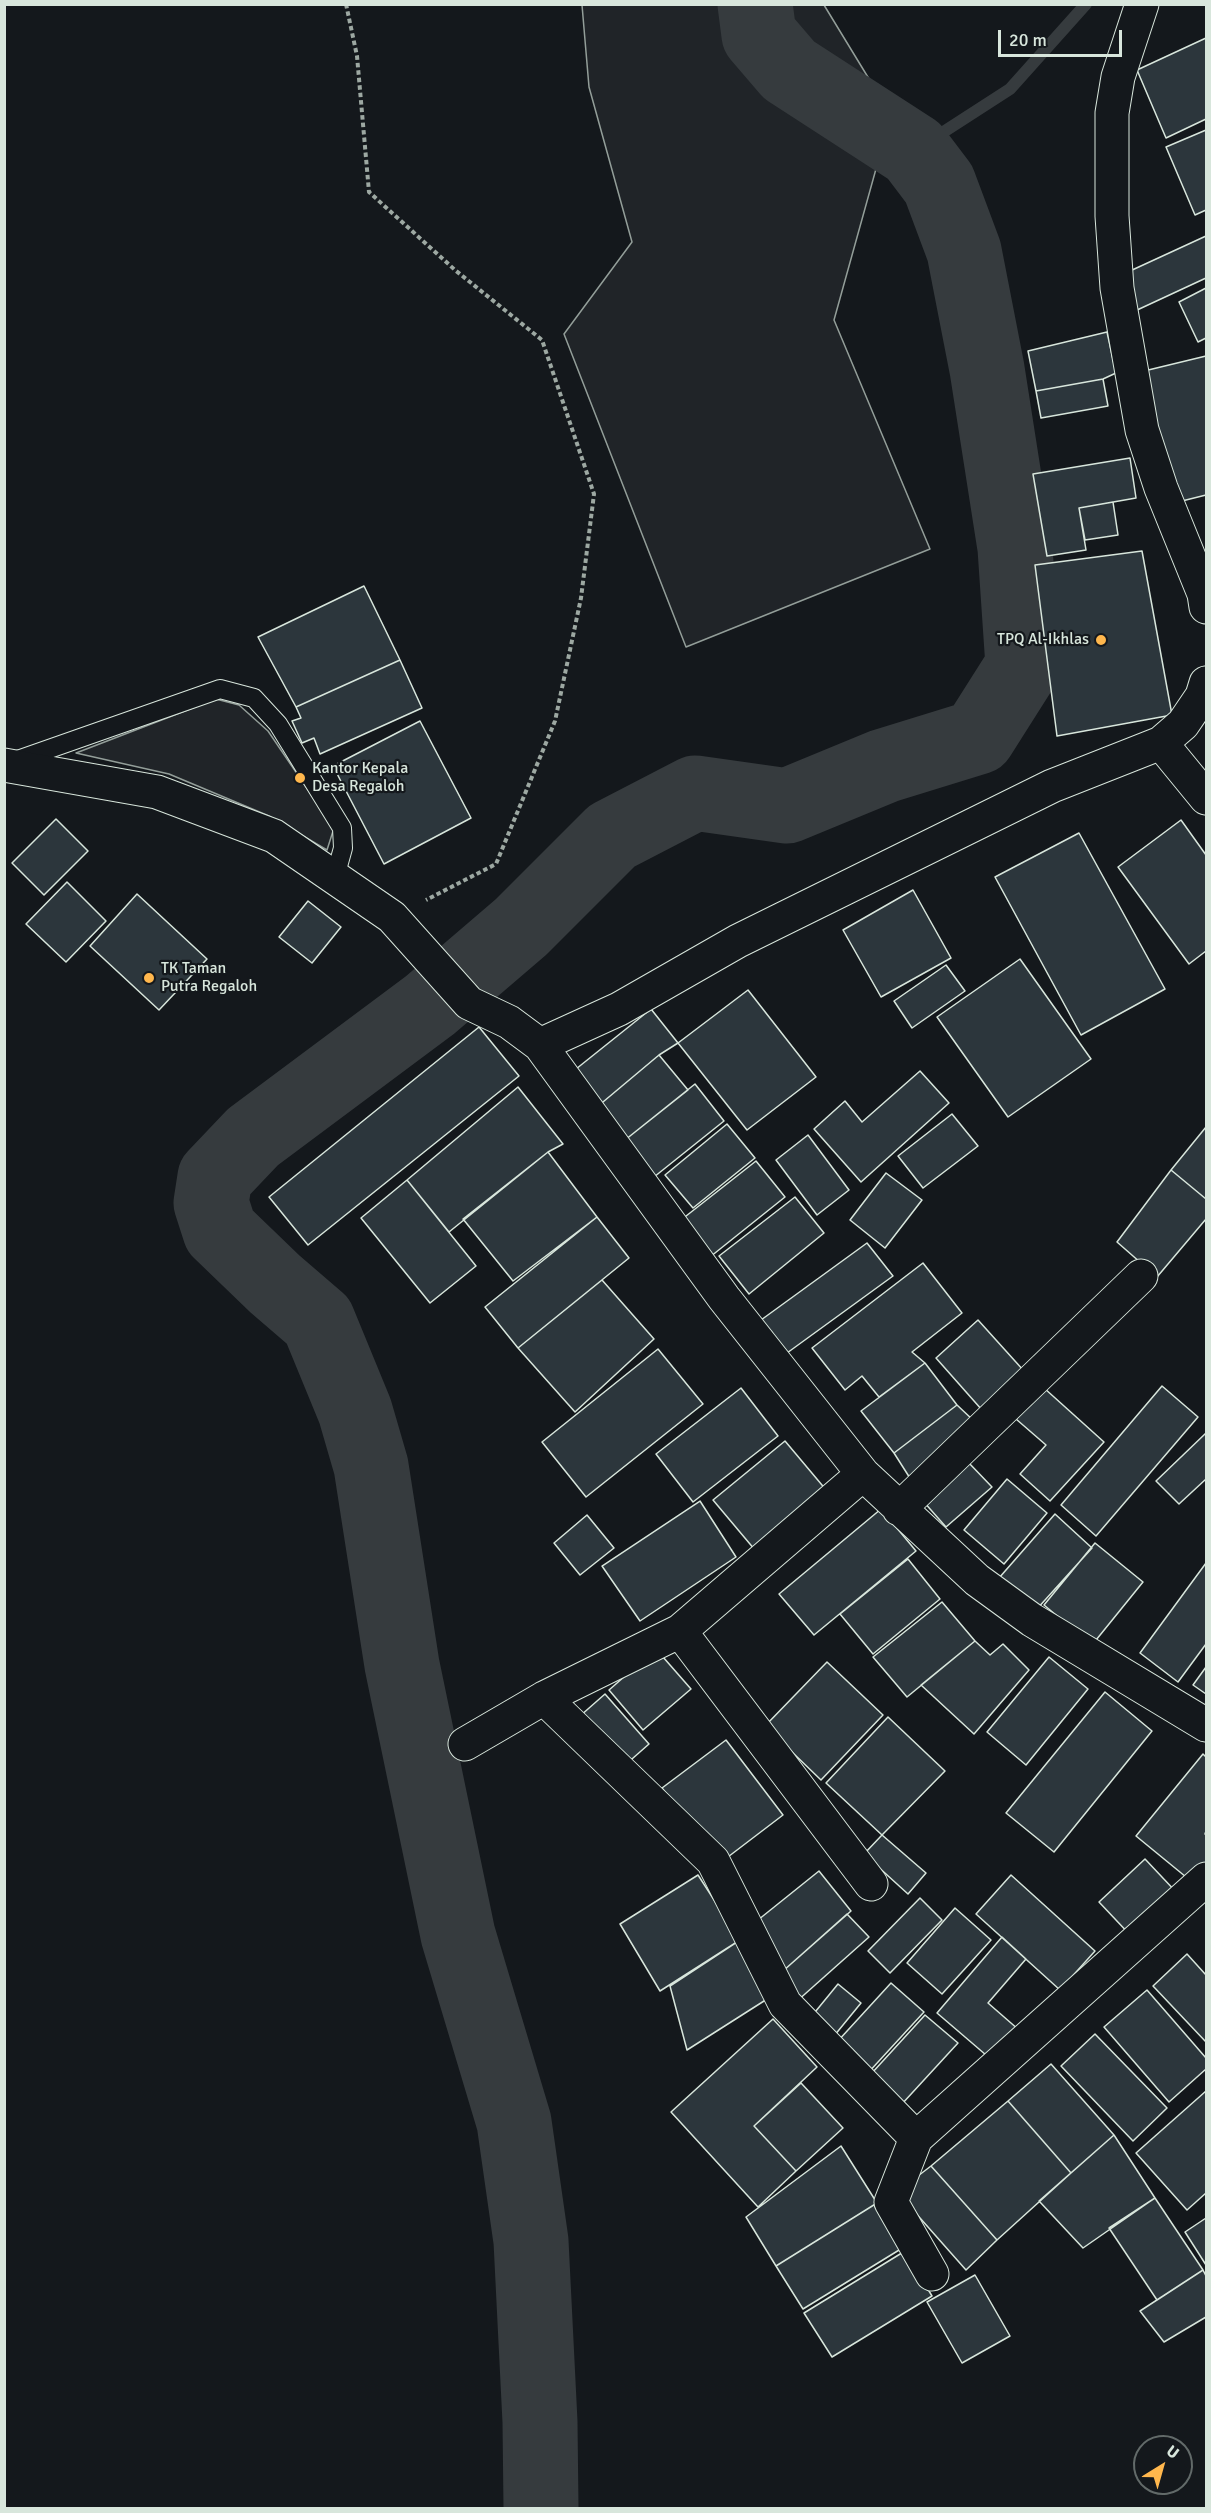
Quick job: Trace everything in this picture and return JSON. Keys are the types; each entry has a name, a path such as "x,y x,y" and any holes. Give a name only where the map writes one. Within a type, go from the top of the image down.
{"street":[{"path":"1142,4 1118,77 1112,113 1112,216 1117,288 1142,430 1161,488 1204,594 1206,608"},
{"path":"540,1045 620,1008 738,941 1052,786 1161,743 1183,724 1205,691"},
{"path":"1161,743 1206,798"},
{"path":"6,764 157,792 274,837 392,917 469,1003 509,1022 540,1045 724,1298 863,1474 977,1580 1032,1620 1206,1725"},
{"path":"900,1509 1141,1276"},
{"path":"465,1744 544,1698 680,1631 863,1474"},
{"path":"680,1631 871,1884"},
{"path":"544,1698 713,1861 785,2004 916,2138"},
{"path":"932,2274 891,2202 916,2138 1206,1879"}],"lane":[{"path":"6,764 220,688 254,698 278,724 342,828 343,849 335,877"}],"path":[{"path":"346,4 357,56 369,192 455,270 542,340 594,494 581,598 555,721 496,864 392,917"}],"shaded area":[{"path":"582,5 824,5 891,115 834,320 930,549 686,647 564,334 632,242 589,87"},
{"path":"216,699 239,705 268,731 334,828 327,850 269,816 169,774 76,753"}],"building":[{"path":"1206,38 1206,119 1166,138 1137,70"},
{"path":"1206,130 1206,210 1195,215 1166,147"},
{"path":"1206,236 1206,278 1135,311 1130,271"},
{"path":"1206,288 1206,338 1198,342 1179,302"},
{"path":"1107,332 1116,373 1103,379 1036,391 1028,351"},
{"path":"1206,356 1206,495 1174,503 1140,372"},
{"path":"1103,379 1108,406 1041,418 1036,391"},
{"path":"1130,458 1136,498 1079,508 1086,550 1047,556 1033,474"},
{"path":"1113,502 1118,535 1085,540 1079,508"},
{"name":"TPQ Al-Ikhlas","path":"1142,551 1172,715 1057,736 1035,565"},
{"path":"364,586 400,660 296,707 258,637"},
{"path":"400,660 422,708 320,754 314,738 302,743 292,721 301,718 296,707"},
{"path":"420,721 471,818 384,864 333,766"},
{"path":"56,819 88,851 44,895 12,863"},
{"path":"1181,820 1206,855 1206,951 1189,964 1118,867"},
{"path":"1079,833 1165,989 1081,1035 995,877"},
{"path":"67,882 106,921 66,962 26,924"},
{"path":"913,890 951,958 881,997 843,930"},
{"path":"137,894 207,959 159,1010 90,946"},
{"path":"308,901 341,927 312,963 279,937"},
{"path":"1020,959 1091,1059 1008,1117 937,1017"},
{"path":"946,965 965,991 912,1028 894,1001"},
{"path":"748,990 816,1077 747,1130 678,1043"},
{"path":"651,1009 678,1043 659,1055 597,1107 571,1073"},
{"path":"479,1027 519,1076 308,1245 269,1197"},
{"path":"659,1055 688,1090 625,1140 597,1107"},
{"path":"920,1071 949,1103 861,1182 814,1129 845,1101 862,1122"},
{"path":"695,1084 724,1121 649,1181 625,1140"},
{"path":"518,1087 563,1144 548,1152 449,1232 407,1180"},
{"path":"952,1114 978,1146 923,1188 898,1156"},
{"path":"727,1124 755,1158 693,1208 665,1175"},
{"path":"1206,1127 1206,1199 1171,1170"},
{"path":"808,1135 849,1190 817,1215 776,1160"},
{"path":"548,1152 597,1217 513,1281 463,1219"},
{"path":"756,1161 785,1197 710,1257 681,1220"},
{"path":"1171,1170 1206,1199 1206,1219 1157,1277 1117,1242"},
{"path":"886,1173 922,1200 885,1248 850,1220"},
{"path":"407,1180 476,1266 430,1303 361,1218"},
{"path":"795,1197 824,1233 749,1294 719,1256"},
{"path":"597,1217 629,1258 518,1348 485,1307"},
{"path":"867,1243 893,1276 787,1353 761,1320"},
{"path":"923,1263 962,1313 912,1352 925,1363 879,1397 862,1376 845,1390 812,1348"},
{"path":"602,1280 654,1339 575,1412 518,1348"},
{"path":"978,1320 1024,1371 982,1410 936,1358"},
{"path":"658,1349 703,1404 586,1497 542,1442"},
{"path":"925,1363 957,1405 894,1453 861,1411"},
{"path":"1162,1386 1198,1417 1096,1536 1061,1505"},
{"path":"741,1388 778,1436 693,1502 656,1454"},
{"path":"1044,1388 1104,1442 1050,1501 1020,1474 1046,1445 1016,1419"},
{"path":"957,1405 974,1421 915,1486 894,1453"},
{"path":"1206,1433 1206,1479 1179,1504 1156,1481"},
{"path":"785,1441 827,1491 755,1550 713,1500"},
{"path":"968,1462 992,1487 946,1527 923,1501"},
{"path":"1007,1479 1047,1513 1004,1564 964,1530"},
{"path":"700,1501 736,1557 640,1621 602,1566"},
{"path":"881,1509 916,1551 814,1635 779,1594"},
{"path":"1055,1514 1092,1548 1036,1610 999,1578"},
{"path":"587,1515 614,1548 580,1575 554,1543"},
{"path":"1095,1543 1143,1582 1092,1645 1044,1605"},
{"path":"908,1559 940,1599 873,1654 840,1614"},
{"path":"1206,1563 1206,1644 1178,1682 1140,1653"},
{"path":"942,1602 975,1641 907,1697 873,1657"},
{"path":"975,1641 990,1655 1003,1644 1029,1670 974,1734 921,1685"},
{"path":"656,1649 691,1689 643,1730 609,1690"},
{"path":"1049,1657 1088,1689 1026,1765 987,1732"},
{"path":"827,1662 883,1715 821,1780 765,1726"},
{"path":"1206,1667 1206,1694 1193,1685"},
{"path":"1105,1692 1152,1731 1054,1852 1006,1813"},
{"path":"605,1694 649,1744 624,1766 580,1716"},
{"path":"888,1717 945,1771 882,1835 826,1783"},
{"path":"726,1740 783,1815 720,1863 662,1788"},
{"path":"1203,1754 1206,1757 1206,1873 1197,1886 1136,1836"},
{"path":"882,1835 926,1873 908,1894 864,1854"},
{"path":"1145,1859 1178,1894 1132,1937 1099,1902"},
{"path":"819,1871 851,1911 783,1971 748,1928"},
{"path":"698,1875 740,1940 660,1991 620,1924"},
{"path":"1011,1875 1095,1951 1060,1990 976,1914"},
{"path":"920,1898 942,1920 890,1973 868,1951"},
{"path":"955,1908 991,1940 942,1994 907,1963"},
{"path":"847,1914 869,1937 796,2002 783,1971"},
{"path":"1002,1937 1026,1959 988,2003 1019,2030 993,2061 937,2013"},
{"path":"740,1940 775,1994 687,2050 670,1986"},
{"path":"1187,1954 1206,1975 1206,2042 1153,1986"},
{"path":"891,1983 924,2012 867,2074 837,2042"},
{"path":"838,1984 861,2003 834,2036 811,2017"},
{"path":"1147,1990 1206,2058 1206,2069 1169,2102 1104,2027"},
{"path":"925,2015 958,2043 901,2105 871,2074"},
{"path":"773,2019 817,2067 754,2126 796,2171 758,2207 671,2112"},
{"path":"1095,2034 1167,2108 1133,2141 1061,2066"},
{"path":"1051,2064 1114,2135 1071,2173 1008,2101"},
{"path":"801,2083 843,2128 796,2171 754,2126"},
{"path":"1206,2091 1206,2193 1187,2210 1136,2153"},
{"path":"1008,2101 1071,2173 997,2240 931,2166"},
{"path":"1114,2135 1155,2198 1083,2248 1039,2201"},
{"path":"841,2146 877,2203 776,2266 746,2217"},
{"path":"931,2166 997,2240 966,2270 897,2192"},
{"path":"1155,2198 1203,2270 1157,2300 1109,2228"},
{"path":"877,2203 904,2247 803,2309 776,2266"},
{"path":"1206,2218 1206,2265 1185,2232"},
{"path":"905,2251 932,2296 832,2357 804,2313"},
{"path":"1203,2270 1206,2276 1206,2317 1164,2342 1140,2311"},
{"path":"975,2275 1010,2336 962,2363 927,2302"}],"waterway":[{"path":"541,2508 540,2422 531,2241 514,2122 458,1935 402,1665 371,1466 355,1411 318,1321 275,1284 220,1231 211,1203 215,1177 253,1137 430,1005 521,927 612,836 695,793 787,806 884,766 978,737 1023,666 1015,548 987,369 964,251 939,184 914,151 789,70 759,35 755,4"},
{"path":"914,151 1010,89 1086,4"}],"place":[{"name":"TPQ Al-Ikhlas","path":"1101,640"},
{"name":"Kantor Kepala Desa Regaloh","path":"300,778"},
{"name":"TK Taman Putra Regaloh","path":"149,978"}]}
